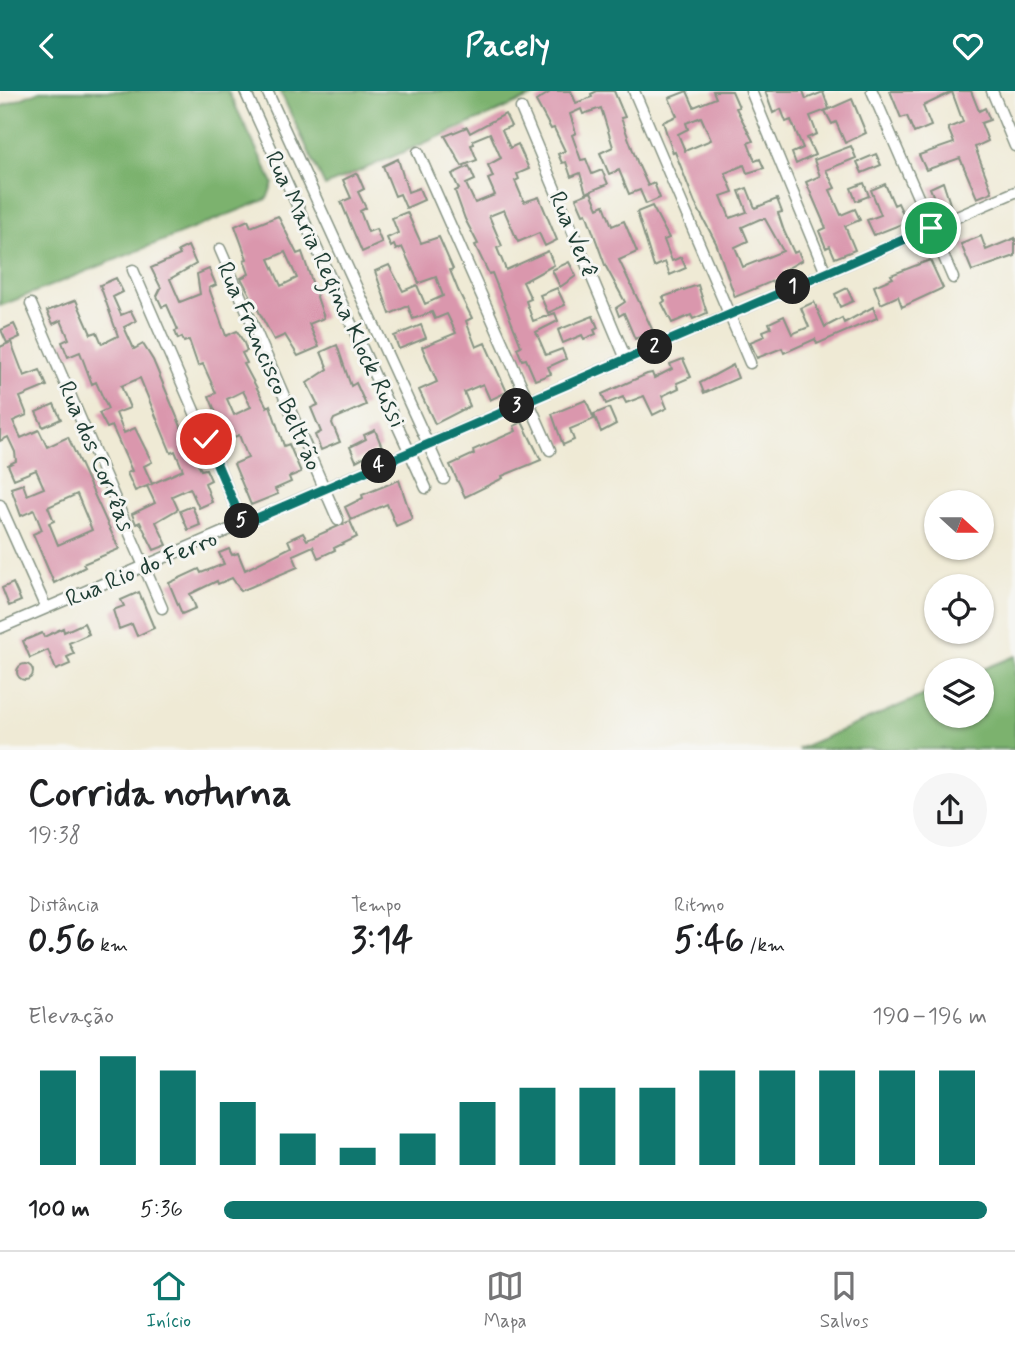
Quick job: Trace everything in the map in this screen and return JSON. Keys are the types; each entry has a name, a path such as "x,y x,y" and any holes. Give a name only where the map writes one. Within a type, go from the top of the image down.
{"street":[{"name":"Rua Maria Regina Klock Russi","path":"245,91 426,488"},
{"name":"Rua Maria Regina Klock Russi","path":"267,91 444,479"},
{"path":"634,91 750,363"},
{"path":"751,91 827,273"},
{"path":"872,91 953,278"},
{"path":"992,91 1015,146"},
{"name":"Rua Verê","path":"521,108 626,359"},
{"path":"418,152 550,450"},
{"name":"Rua Rio do Ferro","path":"0,628 1015,192"},
{"name":"Rua Francisco Beltrão","path":"220,249 338,520"},
{"path":"133,270 243,524"},
{"name":"Rua dos Corrêas","path":"31,305 162,608"},
{"path":"0,505 46,608"}],"green space":[{"path":"40,91 228,91 273,183 267,199 0,306 0,107"},
{"path":"280,91 545,91 325,186"},
{"path":"1015,656 1015,749 798,749 924,695 924,728 994,728 994,665"}],"building":[{"path":"552,91 571,91 576,103 592,97 591,94 597,91 614,91 625,117 621,118 638,164 648,186 654,183 660,198 646,204 640,190 629,194 619,170 609,174 600,153 613,147 601,108 583,114 581,109 570,114 576,133 572,135 581,160 586,159 592,174 602,170 608,184 586,193 580,173 571,177 566,162 562,163 558,154 565,151 536,101"},
{"path":"687,91 694,107 716,98 713,91 732,91 739,107 736,108 753,141 748,143 755,161 760,159 764,168 747,173 744,165 725,173 733,192 721,196 730,218 747,212 739,191 747,188 755,208 777,199 782,212 778,213 784,231 794,253 798,251 802,260 783,271 785,276 735,297 716,243 695,203 675,152 673,153 663,122 677,116 669,98","holes":["701,117 711,140 685,151 678,134 688,129 686,123","765,219 783,251 743,267 735,247 748,241 742,227"]},
{"path":"765,91 803,91 806,99 823,92 829,109 810,116 817,134 807,138 815,155 796,164 792,153 803,148 791,120 786,122 781,109 773,113"},
{"path":"890,91 971,91 979,111 985,108 990,120 981,123 988,141 975,147 992,192 977,198 960,158 926,170 919,155 954,143 948,128 963,122 952,92 923,106 931,126 914,133 907,116 901,118"},
{"path":"852,99 866,133 845,143 836,122 832,124 825,111"},
{"path":"505,114 511,126 502,130 510,148 518,144 529,169 517,174 519,179 515,181 524,202 539,197 557,240 545,246 539,233 518,242 504,210 489,216 502,246 497,248 506,270 548,251 554,265 523,282 531,299 526,301 533,321 555,313 558,321 536,332 546,355 562,349 566,359 548,367 551,374 535,380 526,359 522,360 517,348 521,346 492,273 489,274 475,245 478,244 465,219 455,191 459,189 452,174 469,166 475,180 466,184 475,203 495,195 488,179 493,177 488,165 501,158 490,133 473,140 474,144 471,145 477,160 462,166 445,136 467,127 470,133"},
{"path":"851,146 856,158 826,170 835,188 830,190 841,215 855,209 860,220 845,226 855,250 835,258 830,246 826,248 819,231 826,228 806,182 820,176 814,160"},
{"path":"876,154 881,165 862,173 857,162"},
{"path":"398,159 408,192 419,188 424,200 406,208 400,194 395,196 383,166"},
{"path":"357,173 364,189 358,192 366,208 360,211 368,232 376,229 382,243 362,252 341,202 351,198 343,180"},
{"path":"943,182 952,210 941,215 930,188"},
{"path":"864,183 869,196 856,201 851,188"},
{"path":"885,184 894,205 898,203 907,222 874,235 867,220 881,215 871,190"},
{"path":"591,192 598,208 604,205 612,226 624,221 637,252 619,260 653,331 635,339 624,313 619,316 616,308 625,302 605,265 586,213 583,214 576,198"},
{"path":"652,206 669,238 664,240 672,261 681,257 686,268 670,275 665,262 654,267 637,212"},
{"path":"407,212 421,243 439,237 453,269 450,270 458,290 472,318 466,321 476,347 485,343 507,392 490,400 483,384 464,392 470,406 435,424 419,390 437,382 422,347 456,333 447,314 435,319 432,312 413,319 408,306 390,314 375,271 389,265 403,291 417,285 425,304 443,296 436,277 419,283 402,247 396,250 394,245 391,247 387,238 398,233 392,218"},
{"path":"278,216 297,254 302,252 324,318 309,324 319,347 298,356 285,335 274,340 241,278 249,274 244,260 247,259 235,226 248,220 251,227","holes":["285,252 297,278 281,286 269,259"]},
{"path":"981,236 986,250 1015,238 1015,256 972,271 961,244"},
{"path":"188,246 196,264 170,279 180,302 200,294 197,274 209,269 216,285 209,288 226,336 237,331 244,343 247,351 242,353 247,363 244,364 267,407 270,405 284,446 289,444 301,472 289,477 291,482 275,489 278,494 251,505 234,464 248,458 239,435 227,440 209,396 216,393 203,364 198,366 189,340 184,342 182,337 178,339 175,331 178,330 167,305 162,307 157,296 161,288 151,268 180,255 178,251","holes":["243,391 251,407 234,415 227,399"]},
{"path":"930,260 943,288 902,307 898,296 881,304 874,286 893,278 891,275"},
{"path":"569,262 576,276 560,287 552,270"},
{"path":"116,278 123,292 113,297 121,315 131,311 136,321 124,327 134,349 143,344 153,360 190,448 201,470 206,469 211,480 205,483 212,502 199,508 190,488 172,496 178,509 156,522 167,545 154,550 140,522 136,524 132,514 155,503 147,486 135,491 127,473 132,471 112,426 107,428 99,413 108,409 96,382 92,384 80,352 68,357 62,342 69,339 61,320 53,324 47,311 76,300 91,334 97,332 102,344 118,336 100,285","holes":["140,378 171,453 175,451 183,470 152,484 144,466 152,462 135,428 124,433 116,413 130,408 121,386"]},
{"path":"698,285 707,313 693,319 691,315 672,323 662,303 665,301 663,297"},
{"path":"557,288 565,305 548,313 540,295"},
{"path":"847,288 853,301 840,307 835,294"},
{"path":"814,302 825,327 842,318 844,323 873,307 877,318 817,344 815,339 784,353 782,348 757,358 750,342 765,336 763,331 771,328 769,323 784,316 792,334 809,327 801,308"},
{"path":"593,316 598,328 594,330 596,334 584,339 582,335 563,343 558,330"},
{"path":"14,324 20,337 7,343 1,330"},
{"path":"421,325 426,338 399,349 394,336"},
{"path":"11,342 24,376 40,370 47,386 20,397 27,415 13,421 21,438 39,430 47,447 68,437 119,549 83,564 85,567 54,583 33,534 42,530 34,510 21,516 11,488 23,484 27,495 44,488 36,470 14,479 8,465 16,461 15,452 8,437 0,441 0,347","holes":["77,494 92,530 58,545 49,523 54,521 48,507"]},
{"path":"337,345 351,386 356,383 366,405 334,419 332,423 340,442 321,450 315,435 321,432 311,408 318,405 307,383 328,369 321,352"},
{"path":"683,359 691,377 677,383 679,388 662,396 667,408 653,415 644,396 626,403 623,397 606,404 602,394 647,374 652,373 654,378 672,369 670,364"},
{"path":"733,365 738,378 704,393 700,383"},
{"path":"586,400 594,419 570,429 574,440 563,445 552,414"},
{"path":"54,404 61,419 43,427 36,412"},
{"path":"609,408 616,424 601,432 594,414"},
{"path":"522,422 541,460 502,476 503,478 465,497 450,465 474,454 473,450 516,431 514,426"},
{"path":"375,430 382,447 356,461 350,447 366,439 364,435"},
{"path":"399,480 412,519 396,526 387,504 351,520 345,507 363,498 362,495"},
{"path":"192,506 200,525 188,530 180,511"},
{"path":"350,521 357,537 334,548 335,550 318,558 313,546 293,555 298,567 241,591 232,578 218,584 217,581 190,594 196,608 182,614 169,583 199,569 201,573 224,564 219,553 229,549 232,555 238,553 245,570 291,547 288,540 303,533 307,540"},
{"path":"13,583 21,601 9,606 2,588"},
{"path":"139,592 154,628 137,636 132,624 119,629 113,610 124,606 121,600"},
{"path":"84,623 89,634 69,643 74,654 67,657 70,664 56,670 48,650 30,658 23,641 42,633 44,637 63,628 64,632"},
{"path":"25,664 33,672 25,680 17,672"}],"route":[{"path":"206,439 243,524 931,228"}]}
